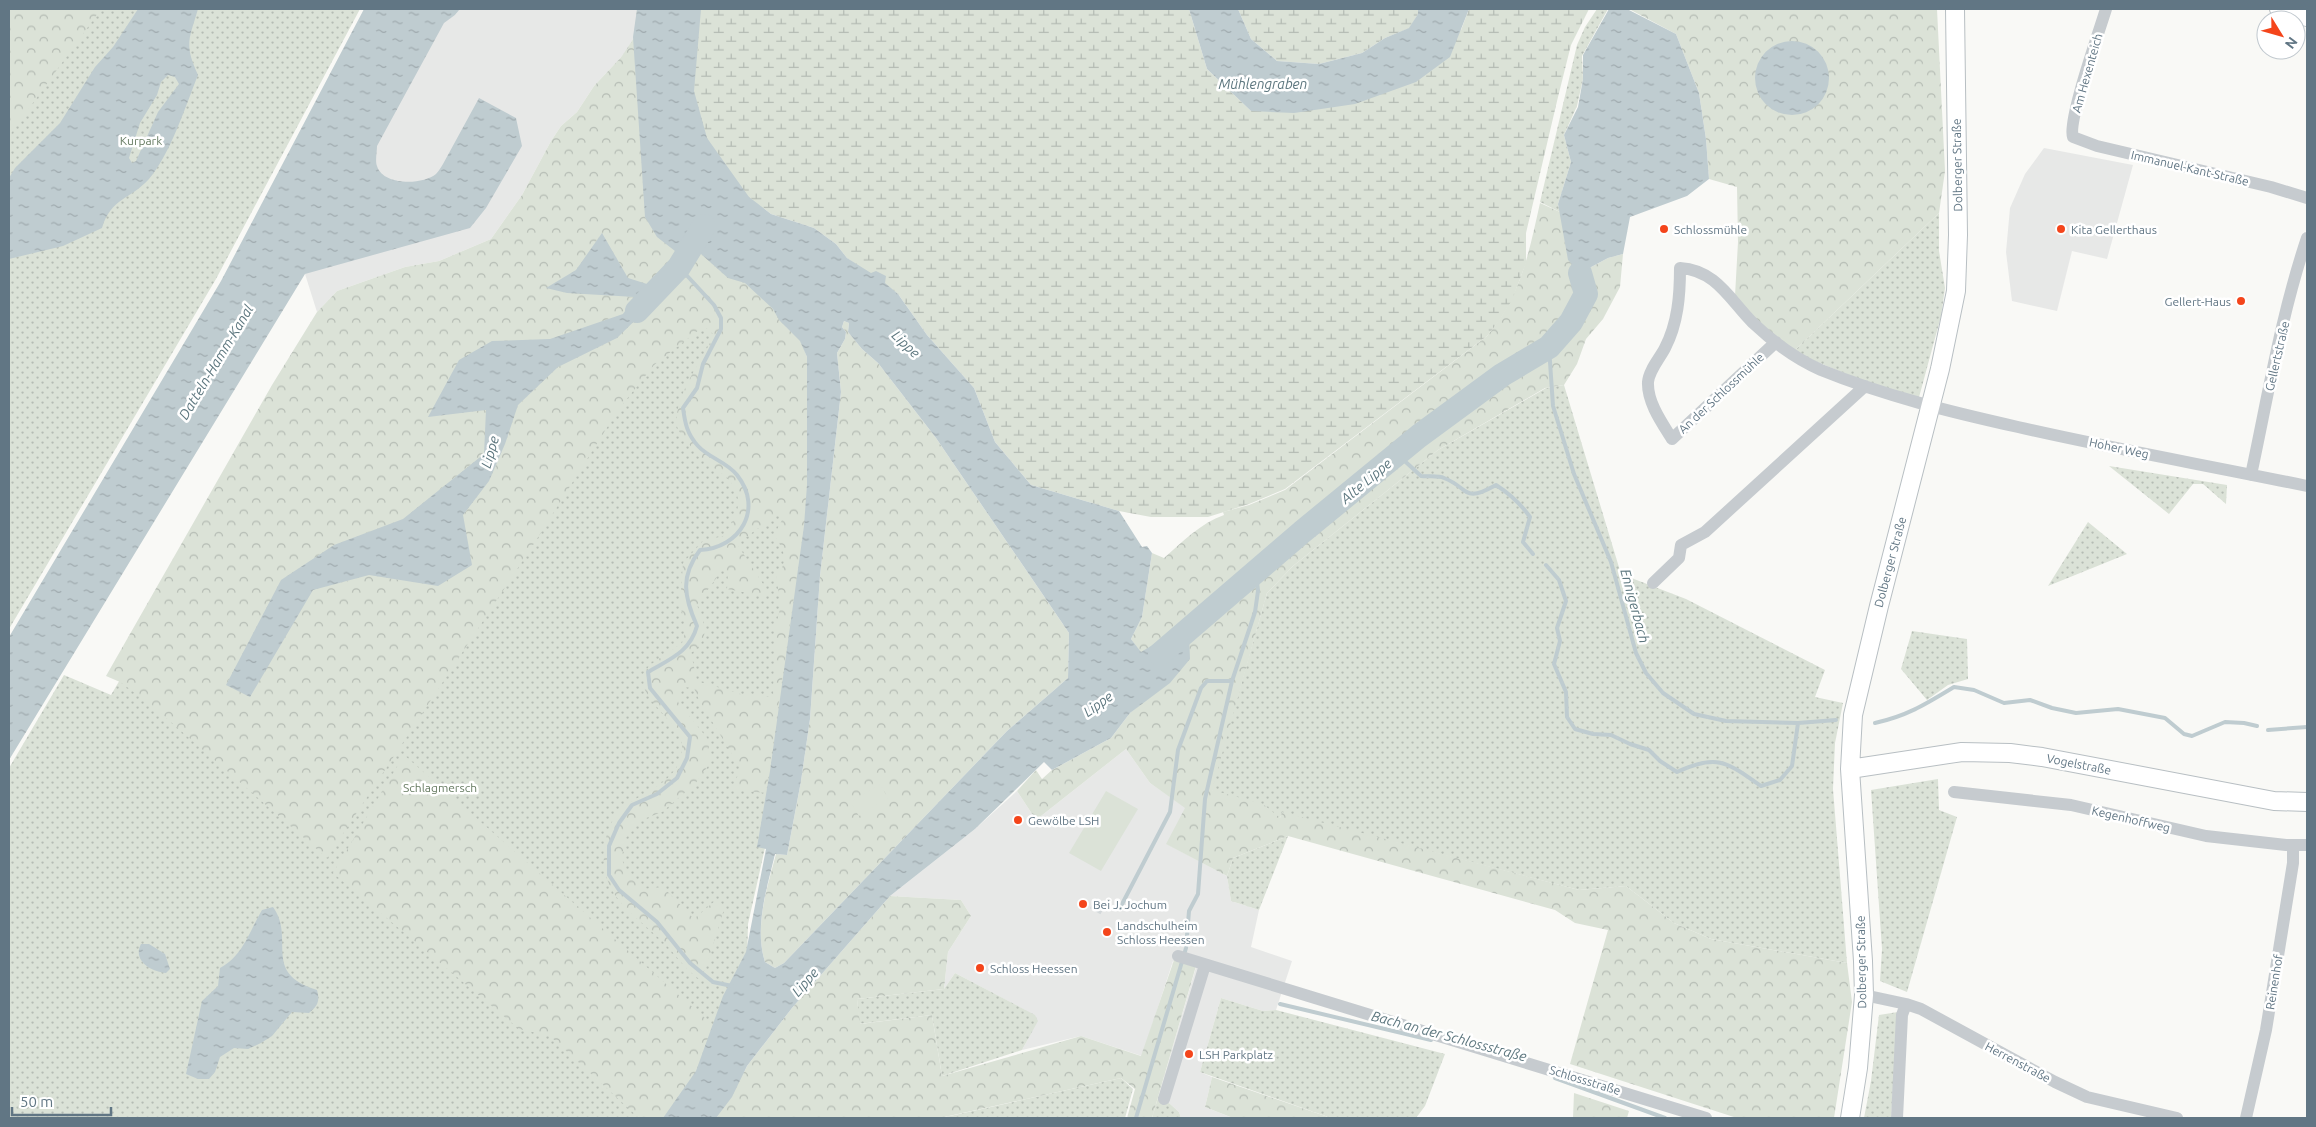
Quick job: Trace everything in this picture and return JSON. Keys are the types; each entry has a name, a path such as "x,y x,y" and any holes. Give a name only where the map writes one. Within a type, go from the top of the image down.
{"main road":[{"name":"Dolberger Straße","path":"1850,1118 1858,1068 1864,995 1850,769 1853,715 1953,307 1957,275 1955,9"},
{"path":"2278,9 2307,17"},
{"name":"Vogelstraße","path":"1850,769 1962,752 2010,754 2042,757 2274,801 2307,802"}],"street":[{"name":"Am Hexenteich","path":"2073,137 2072,127 2078,103 2106,9"},
{"name":"Immanuel-Kant-Straße","path":"2073,137 2097,146 2271,187 2307,198"},
{"name":"Gellertstraße","path":"2251,475 2280,340 2307,240"},
{"name":"An der Schlossmühle","path":"1776,342 1672,440 1658,416 1650,395 1648,381 1674,325 1680,294 1680,268 1707,274 1753,323 1776,342 1806,362 1865,386 1930,407"},
{"path":"1653,582 1679,558 1681,545 1705,532 1865,386"},
{"name":"Hoher Weg","path":"1930,407 2307,486"},
{"name":"Kegenhoffweg","path":"1954,792 2071,804 2206,836 2293,845 2307,844"},
{"name":"Reinenhof","path":"2246,1118 2268,1020 2293,864 2293,845"},
{"name":"Schlossstraße","path":"1178,956 1706,1118"},
{"path":"1164,1098 1205,965"},
{"name":"Herrenstraße","path":"1864,995 1906,1004 2087,1097 2177,1118"},
{"path":"1896,1118 1902,1016 1906,1004"}],"shaded area":[{"path":"460,9 638,9 634,38 625,53 594,86 577,112 561,126 522,195 491,239 439,261 405,267 337,291 317,312 305,274 444,22 455,15"},
{"name":"Kita Gellerthaus","path":"2044,148 2133,165 2107,259 2072,251 2057,311 2012,301 2006,252 2010,208 2025,174"},
{"name":"Landschulheim Schloss Heessen","path":"1126,749 1150,783 1186,808 1167,844 1227,876 1231,901 1259,910 1251,947 1292,961 1276,1010 1263,1011 1221,998 1200,1072 1212,1077 1205,1107 1233,1118 1181,1118 1179,1112 1159,1094 1196,967 1173,961 1142,1056 1081,1036 1022,1050 1028,1039 1025,1010 955,973 944,989 948,952 971,916 961,900 890,896 975,829 1017,791 1036,820"}],"green space":[{"name":"Kurpark","path":"9,9 360,9 216,279 9,629"},
{"path":"9,9 101,9 9,136"},
{"name":"Schlagmersch","path":"637,9 728,9 816,493 773,812 748,924 743,1118 9,1118 9,768 64,675 111,695 340,307 479,271 634,38"},
{"path":"701,9 1189,9 1207,69 1251,111 1461,30 1469,9 1589,9 1571,45 1558,97 1526,233 1526,263 1512,300 1487,336 1285,489 1249,504 1208,517 1151,517 1119,511 1031,485 995,442 974,388 927,335 898,294 847,258 836,244 814,228 771,214 749,197 707,138 694,91"},
{"path":"1238,9 1418,9 1418,14 1410,28 1385,38 1362,53 1319,64 1277,61 1251,39"},
{"path":"1597,9 1608,9 1582,56 1583,79 1577,106 1564,135 1571,162 1558,204 1560,212 1540,202 1577,45 1585,27"},
{"path":"1629,9 1937,9 1945,171 1939,213 1793,352 1758,326 1735,296 1738,242 1737,187 1709,179 1706,139 1699,93 1676,34"},
{"path":"634,38 645,217 675,251 701,254 728,278 745,283 773,309 779,320 801,341 807,357 807,485 804,526 766,793 735,790 734,783 741,769 699,700 694,688 683,687 678,702 711,743 707,750 713,759 695,784 662,812 641,820 625,839 622,857 625,872 643,889 663,887 694,919 716,900 725,906 706,968 699,979 687,969 665,943 619,900 607,878 604,865 604,849 608,832 615,817 623,808 666,780 674,771 680,759 682,745 678,732 646,692 643,674 650,665 682,643 686,630 680,604 683,563 703,541 723,536 733,522 738,507 738,500 733,485 724,475 699,457 677,426 679,403 714,335 704,326 654,365 618,410 535,542 327,858 149,703 120,682 106,676 272,385 317,312 337,291 405,267 439,261 491,239 522,195 561,126 577,112 594,86 625,53","holes":["602,233 628,278 666,290 617,338 558,367 518,405 505,444 489,481 463,515 438,586 369,575 313,590 226,685 281,580 334,545 403,519 484,454 486,410 428,417 492,341 550,340 623,314 636,297 567,293 547,288 576,270","777,512 782,520 774,535 783,551 784,561 776,577 781,605 775,629 773,697 744,695 697,681 691,653 704,636 704,625 697,605 722,570 728,574 727,589 764,596 767,590 737,544 773,520"]},
{"path":"1540,203 1560,212 1580,273 1608,258 1623,254 1620,287 1603,319 1586,339 1577,364 1564,385 1545,388 1438,450 1293,566 1267,593 1212,790 1263,804 1280,818 1282,812 1579,890 1626,886 1674,923 1711,939 1847,963 1852,1002 1834,1118 1737,1118 1570,1064 1608,930 1575,923 1555,910 1288,836 1233,858 1227,876 1166,844 1185,808 1150,783 1126,749 1036,820 1017,791 1036,770 1042,779 1052,770 1111,738 1130,713 1143,702 1141,653 1131,639 1142,617 1152,553 1164,558 1200,528 1224,515 1223,512 1249,505 1285,490 1487,336 1499,321 1516,289 1532,239"},
{"path":"1939,213 1939,251 1945,288 1941,316 1918,401 1890,392 1793,352"},
{"path":"844,321 849,323 848,332 862,349 878,363 936,438 1069,633 1068,678 1007,731 784,963 775,968 765,962 762,949 761,922 776,854 787,855 810,719 820,576 841,392 837,353 845,339 846,332 842,327"},
{"path":"1564,385 1621,574 1686,599 1825,670 1815,697 1843,703 1835,743 1833,789 1847,963 1711,939 1674,923 1626,886 1579,890 1282,813 1280,818 1211,790 1267,593 1293,566 1438,450 1546,388"},
{"path":"2109,466 2227,485 2226,504 2203,484 2193,484 2169,514"},
{"path":"2088,522 2127,554 2048,586"},
{"path":"1912,631 1967,639 1968,679 1948,685 1927,700 1901,669"},
{"path":"404,755 713,1025 696,1071 663,1118 639,1118 550,1036 519,1029 333,873"},
{"path":"1938,779 1939,810 1957,817 1907,992 1880,981 1882,949 1871,790"},
{"path":"880,784 888,798 859,816 850,802"},
{"path":"1106,791 1138,809 1101,871 1069,853"},
{"path":"1288,836 1259,910 1231,901 1227,876 1233,858"},
{"path":"890,896 961,900 971,916 948,952 944,989 857,999 860,1024 932,1015 942,1076 1081,1036 1141,1056 1174,960 1196,966 1152,1118 1127,1118 1135,1089 1121,1078 940,1118 716,1118 732,1097 747,1066 792,1008"},
{"path":"955,973 1035,1015 1038,1021 1022,1050 942,1076 932,1015 859,1024 857,999 944,989"},
{"path":"1221,998 1263,1011 1276,1010 1445,1054 1425,1106 1416,1118 1331,1118 1200,1072"},
{"path":"1898,1012 1891,1118 1864,1118 1871,1081 1879,1015"},
{"path":"1212,1077 1331,1118 1233,1118 1205,1107"},
{"path":"1121,1078 1133,1089 1125,1118 941,1118"},
{"path":"1574,1093 1629,1111 1627,1118 1573,1118"},
{"path":"1159,1094 1179,1112 1181,1118 1152,1118"}],"water":[{"path":"138,9 198,9 190,35 189,49 198,75 171,143 157,169 149,179 111,210 102,228 63,246 9,259 9,178 15,168 60,123 95,67 113,47","holes":["168,75 175,77 179,84 158,112 136,161 132,163 129,158 140,123 157,95 161,82"]},
{"name":"Datteln-Hamm-Kanal","path":"364,9 460,9 444,23 377,146 376,164 381,173 387,177 404,182 430,178 436,174 479,98 516,118 522,146 486,208 470,228 305,274 9,760 9,637 221,281"},
{"path":"637,9 701,9 694,91 707,138 749,197 771,214 814,228 836,244 847,258 871,273 876,271 886,276 885,283 898,294 927,335 974,388 995,442 1031,485 1119,511 1142,547 1147,546 1152,553 1142,617 1131,639 1141,652 1181,628 1189,635 1190,659 1170,683 1130,713 1111,738 1052,770 1044,762 975,829 890,896 792,1008 747,1066 732,1097 716,1118 663,1118 696,1071 723,996 746,952 766,849 757,847 770,771 804,526 807,485 807,357 800,341 779,320 773,309 745,283 728,278 701,254 675,251 657,237 645,217 633,37","holes":["844,321 849,323 848,332 862,349 878,363 936,438 1069,633 1068,678 1007,731 784,963 775,968 765,962 762,949 761,922 765,894 775,854 787,855 801,781 810,719 820,576 841,392 837,353 845,339 846,332 842,327"]},
{"name":"Mühlengraben","path":"1189,9 1238,9 1251,39 1277,61 1319,64 1362,53 1385,38 1409,28 1418,14 1418,9 1469,9 1450,57 1416,82 1355,104 1294,113 1251,111 1207,69"},
{"path":"1609,9 1627,9 1676,34 1699,93 1706,139 1709,179 1687,196 1630,217 1623,254 1608,258 1580,273 1568,260 1558,204 1571,162 1564,135 1578,107 1583,79 1583,55"},
{"path":"1792,41 1806,44 1818,52 1826,64 1829,78 1826,92 1818,104 1806,112 1792,115 1778,112 1766,104 1758,92 1755,78 1758,64 1766,52 1778,44"},
{"path":"602,233 628,278 666,290 617,338 558,367 518,405 505,444 489,481 463,515 472,565 438,586 369,575 313,590 250,697 226,685 281,580 334,545 403,519 484,454 486,410 428,417 459,360 492,341 550,339 623,314 635,297 567,293 546,288 576,270"},
{"path":"273,907 282,931 285,965 290,974 300,983 317,990 318,1000 316,1006 309,1013 292,1012 272,1036 261,1043 248,1049 234,1048 220,1057 215,1072 209,1079 198,1079 186,1074 202,1001 218,986 220,968 228,963 240,950 262,910"},
{"path":"141,944 149,944 165,954 170,969 166,973 150,968 141,960 139,950"}],"waterway":[{"name":"Lippe","path":"637,311 679,267 704,226"},
{"path":"679,267 714,305 721,318 721,329 703,364 697,388 683,408 686,423 691,437 698,446 737,475 745,488 748,513 744,524 726,542 714,548 700,550 689,569 686,587 689,606 697,626 694,635 678,654 648,672 650,688 690,737 687,758 677,778 657,794 632,805 619,823 609,846 609,875 619,890 657,922 690,963 713,982 732,986"},
{"name":"Alte Lippe","path":"1160,654 1302,532 1419,436 1502,375 1549,347 1571,322 1586,294 1580,273"},
{"name":"Ennigerbach","path":"1549,347 1553,406 1574,474 1611,562 1636,653 1646,673 1663,693 1694,714 1726,721 1798,723 1836,720"},
{"path":"1397,454 1421,476 1442,477 1471,494 1485,491 1496,485 1506,492 1519,503 1530,517 1523,542 1533,554"},
{"path":"1546,565 1559,580 1566,601 1557,628 1560,641 1554,664 1566,692 1567,717 1575,729 1593,734 1611,735 1649,750 1660,761 1677,772 1703,763 1722,763 1740,771 1761,786 1780,780 1792,766 1798,723"},
{"path":"1136,1118 1186,948 1189,911 1198,894 1205,799 1232,681 1255,612 1258,591 1256,572"},
{"path":"1120,908 1170,812 1178,750 1201,688 1207,681 1232,681"},
{"name":"Ennigerbach","path":"1875,723 1907,713 1954,687 1974,690 2004,703 2030,700 2052,708 2076,713 2118,709 2165,718 2184,734 2192,736 2225,722 2257,726"},
{"name":"Ennigerbach","path":"2268,730 2307,727"},
{"name":"Bach an der Schlossstraße","path":"1280,1004 1431,1040"},
{"name":"Bach an der Schlossstraße","path":"1555,1078 1665,1118"}],"tunnel":[{"path":"1093,903 1107,911"}],"place":[{"name":"Schlossmühle","path":"1664,229"},
{"name":"Kita Gellerthaus","path":"2061,229"},
{"name":"Gellert-Haus","path":"2241,301"},
{"name":"Gewölbe LSH","path":"1018,820"},
{"name":"Bei J. Jochum","path":"1083,904"},
{"name":"Landschulheim Schloss Heessen","path":"1107,932"},
{"name":"Schloss Heessen","path":"980,968"},
{"name":"LSH Parkplatz","path":"1189,1054"}]}
